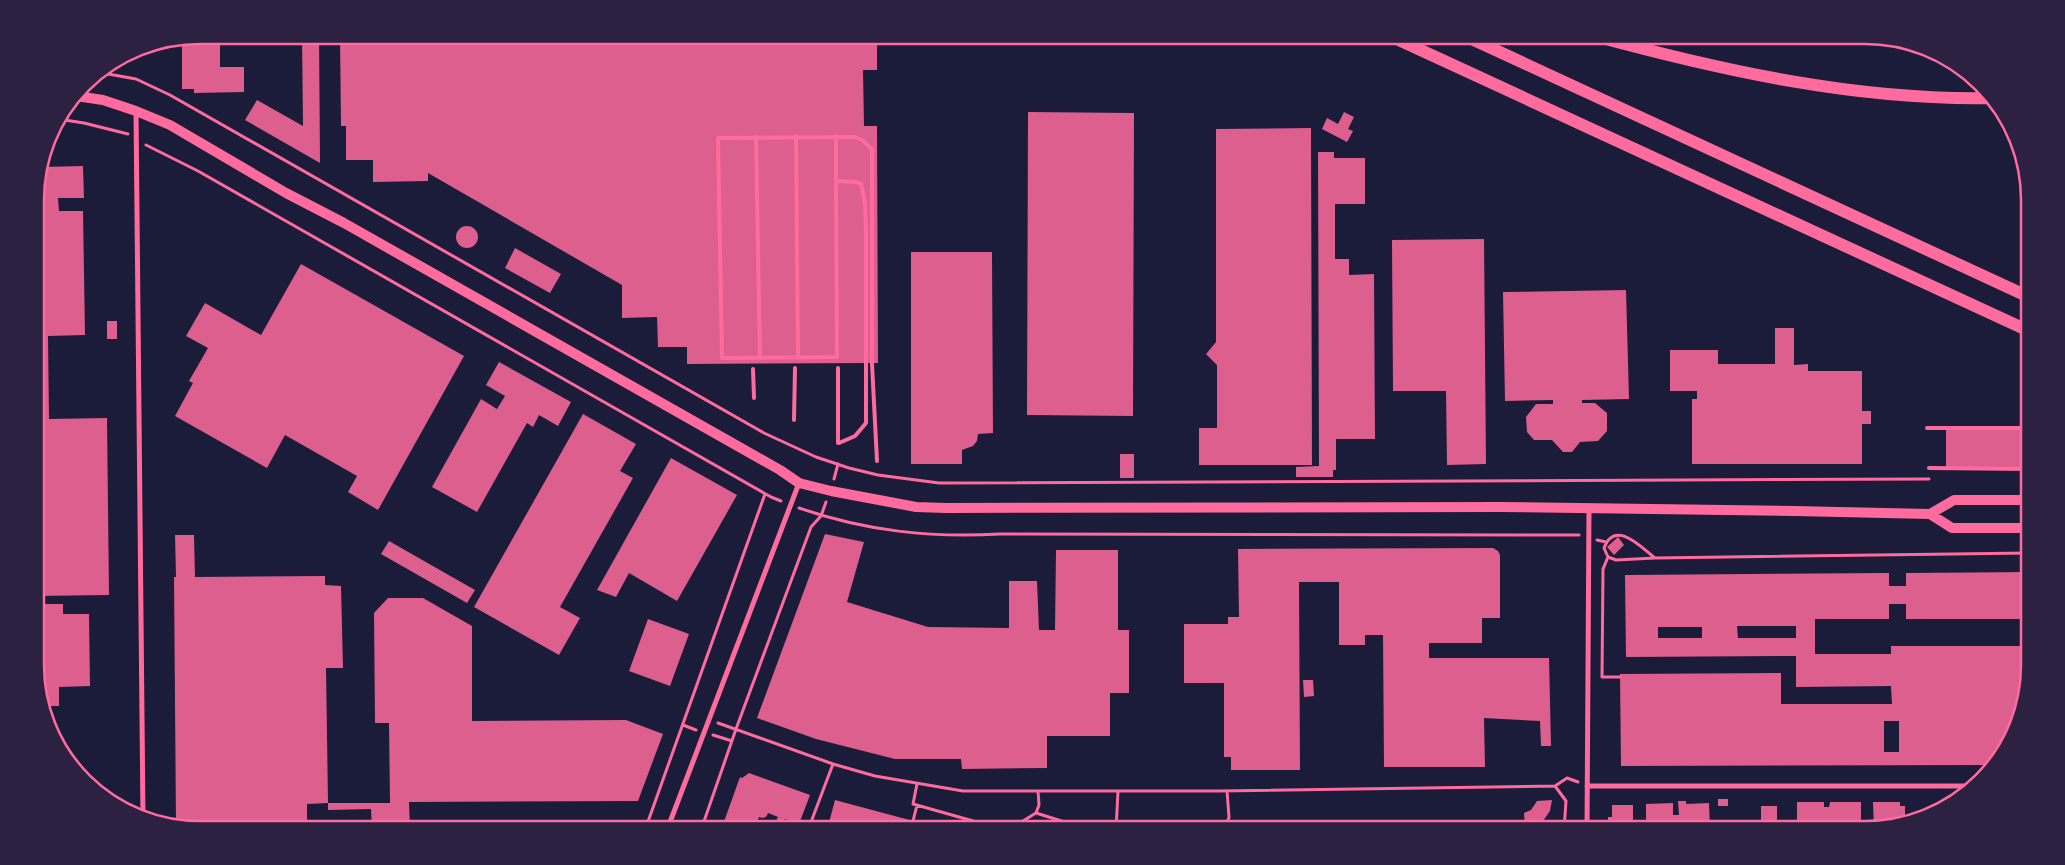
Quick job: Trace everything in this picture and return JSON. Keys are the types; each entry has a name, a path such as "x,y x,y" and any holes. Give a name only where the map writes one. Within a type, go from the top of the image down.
{"highway":[{"path":"1407,44 2021,327"},
{"path":"1482,44 2021,293"},
{"path":"1628,44 1776,80 1884,95 1983,98"}],"main road":[{"path":"82,97 103,100 170,125 286,193 352,228 780,470 799,483 830,491 908,506 946,508 1589,508 1930,514 1954,500 2021,500"},
{"path":"1930,514 1952,528 2021,528"}],"street":[{"path":"136,111 143,810"},
{"path":"670,821 799,483"},
{"path":"1587,821 1589,508"},
{"path":"1587,786 1964,786"}],"lane":[{"path":"836,136 837,357 722,358 717,140 721,138 796,136 836,136 855,137 862,140 872,149 873,156 872,364 877,461"},
{"path":"796,136 798,358"},
{"path":"756,137 760,358"},
{"path":"836,181 861,184 865,204 866,234 866,423 855,436 838,443 838,368"},
{"path":"794,420 795,368"},
{"path":"754,369 754,398"},
{"path":"1927,428 2021,428"},
{"path":"1928,468 2021,469"}],"path":[{"path":"108,74 136,79 170,95 764,433 816,457 878,475 939,483 1938,479"},
{"path":"66,120 126,133 198,171 765,494 832,520 901,533 958,536 1000,534 1574,533 1606,542"},
{"path":"648,821 765,494"},
{"path":"704,821 736,729 811,527 821,516"},
{"path":"1620,677 1602,677 1604,569 1608,557 1604,548 1606,542 1616,535 1626,535 1655,558"},
{"path":"1608,557 1616,560 2021,553"},
{"path":"708,719 832,764 875,776 963,791 1226,791 1555,786 1567,778 1587,786"},
{"path":"683,725 697,730"},
{"path":"712,735 732,742"},
{"path":"811,821 832,764"},
{"path":"917,784 913,804 975,821"},
{"path":"1555,786 1566,801 1565,821"},
{"path":"1022,821 1036,813 1039,805 1038,791"},
{"path":"1116,821 1118,791"},
{"path":"1226,791 1229,817 1227,821"},
{"path":"913,821 917,805"},
{"path":"1036,813 1061,821"}],"building":[{"path":"220,44 220,67 244,67 244,92 194,93 194,89 182,89 182,45"},
{"path":"302,44 319,44 320,163 245,120 257,100 303,126"},
{"path":"340,44 877,44 877,70 863,70 864,126 877,126 878,363 687,364 687,347 658,347 657,317 622,318 622,285 428,173 428,181 373,182 373,160 346,160 346,126 341,126"},
{"path":"1028,112 1134,113 1133,416 1027,415"},
{"path":"1344,112 1354,117 1348,129 1353,131 1347,142 1322,129 1327,118 1338,124"},
{"path":"1311,128 1312,465 1199,465 1199,428 1217,428 1217,365 1206,354 1216,342 1216,129"},
{"path":"1318,152 1334,152 1334,158 1365,158 1365,204 1335,204 1335,259 1349,259 1349,275 1374,274 1375,439 1336,439 1336,470 1333,470 1333,477 1296,477 1296,467 1319,466"},
{"path":"83,166 84,198 58,198 59,211 83,211 85,335 48,336 49,419 107,418 109,595 44,596 44,189 47,167"},
{"path":"463,226 471,226 478,233 478,241 471,248 463,248 456,241 456,233"},
{"path":"1484,239 1486,464 1447,465 1446,391 1393,391 1392,240"},
{"path":"515,248 561,274 550,293 505,268"},
{"path":"911,252 992,252 993,433 978,434 977,441 973,446 962,450 962,464 911,464"},
{"path":"301,264 464,356 378,510 348,492 357,476 285,435 267,468 175,416 193,383 189,381 208,348 186,336 205,303 261,335"},
{"path":"1626,290 1629,399 1582,400 1582,403 1595,403 1607,413 1607,431 1598,441 1580,442 1572,452 1563,452 1552,440 1534,440 1527,432 1526,417 1536,404 1553,404 1553,400 1505,401 1503,292"},
{"path":"107,321 117,321 117,339 107,339"},
{"path":"1775,328 1794,328 1794,365 1808,364 1808,371 1862,371 1862,411 1871,411 1871,424 1862,424 1862,464 1692,464 1692,399 1697,399 1697,391 1670,391 1670,350 1718,350 1718,364 1775,364"},
{"path":"499,362 571,402 558,426 539,415 533,427 527,423 477,512 432,487 481,399 497,409 505,396 486,385"},
{"path":"583,414 636,444 620,471 633,478 560,607 580,618 559,655 474,607"},
{"path":"1946,429 2021,429 2021,467 1946,467"},
{"path":"1120,454 1134,454 1134,478 1120,478"},
{"path":"671,458 737,495 677,601 629,573 616,597 597,590"},
{"path":"825,534 864,542 847,602 928,627 1009,628 1009,581 1037,581 1039,630 1055,630 1056,550 1118,550 1118,630 1129,630 1129,693 1110,693 1110,736 1047,736 1047,768 962,769 961,759 895,759 816,739 757,718"},
{"path":"175,535 194,535 195,577 325,576 325,585 341,586 343,668 326,668 328,803 307,804 307,821 176,819 174,577 176,577"},
{"path":"1618,537 1624,545 1614,555 1607,547"},
{"path":"389,541 475,590 467,603 381,554"},
{"path":"1493,548 1500,555 1500,618 1482,618 1482,643 1429,643 1429,658 1549,658 1551,746 1541,746 1540,721 1484,718 1485,767 1384,767 1383,635 1365,635 1365,645 1339,645 1339,582 1299,582 1300,770 1231,770 1231,757 1224,757 1224,683 1184,683 1184,624 1228,624 1228,617 1239,617 1238,549"},
{"path":"2021,572 2021,619 1906,619 1906,604 1889,604 1889,619 1815,619 1815,654 1891,654 1891,646 2021,646 2020,686 2013,716 2005,735 1985,765 1621,766 1620,674 1781,673 1781,704 1892,704 1891,686 1796,687 1796,656 1626,657 1625,575 1889,573 1889,586 1906,586 1906,573","holes":["1737,626 1796,626 1796,638 1738,638","1658,627 1702,627 1702,638 1658,638","1884,721 1899,721 1899,752 1884,752"]},
{"path":"388,598 423,598 472,626 472,721 626,720 663,734 638,801 409,802 410,821 372,821 371,809 328,810 328,803 390,803 389,723 375,723 374,613"},
{"path":"44,604 63,604 63,614 89,614 90,686 59,687 59,706 50,706 44,676"},
{"path":"648,619 689,634 670,686 629,671"},
{"path":"1303,680 1313,680 1314,696 1304,697"},
{"path":"749,773 810,795 800,821 785,819 784,821 776,821 778,817 768,813 766,817 759,817 757,821 724,821 740,777 742,778"},
{"path":"1718,799 1728,799 1728,806 1718,806"},
{"path":"835,800 913,821 829,821"},
{"path":"1552,800 1550,811 1543,821 1525,821 1524,813 1531,810 1537,801"},
{"path":"1678,801 1686,801 1686,804 1709,803 1710,821 1646,821 1646,804 1673,803 1673,815 1679,815"},
{"path":"1797,802 1824,802 1824,807 1829,807 1830,802 1861,802 1861,821 1797,821"},
{"path":"1873,802 1900,802 1900,806 1905,806 1905,816 1874,821"},
{"path":"1612,805 1633,805 1633,821 1608,821 1608,817 1612,817"},
{"path":"1761,806 1777,806 1777,821 1761,821"}]}
